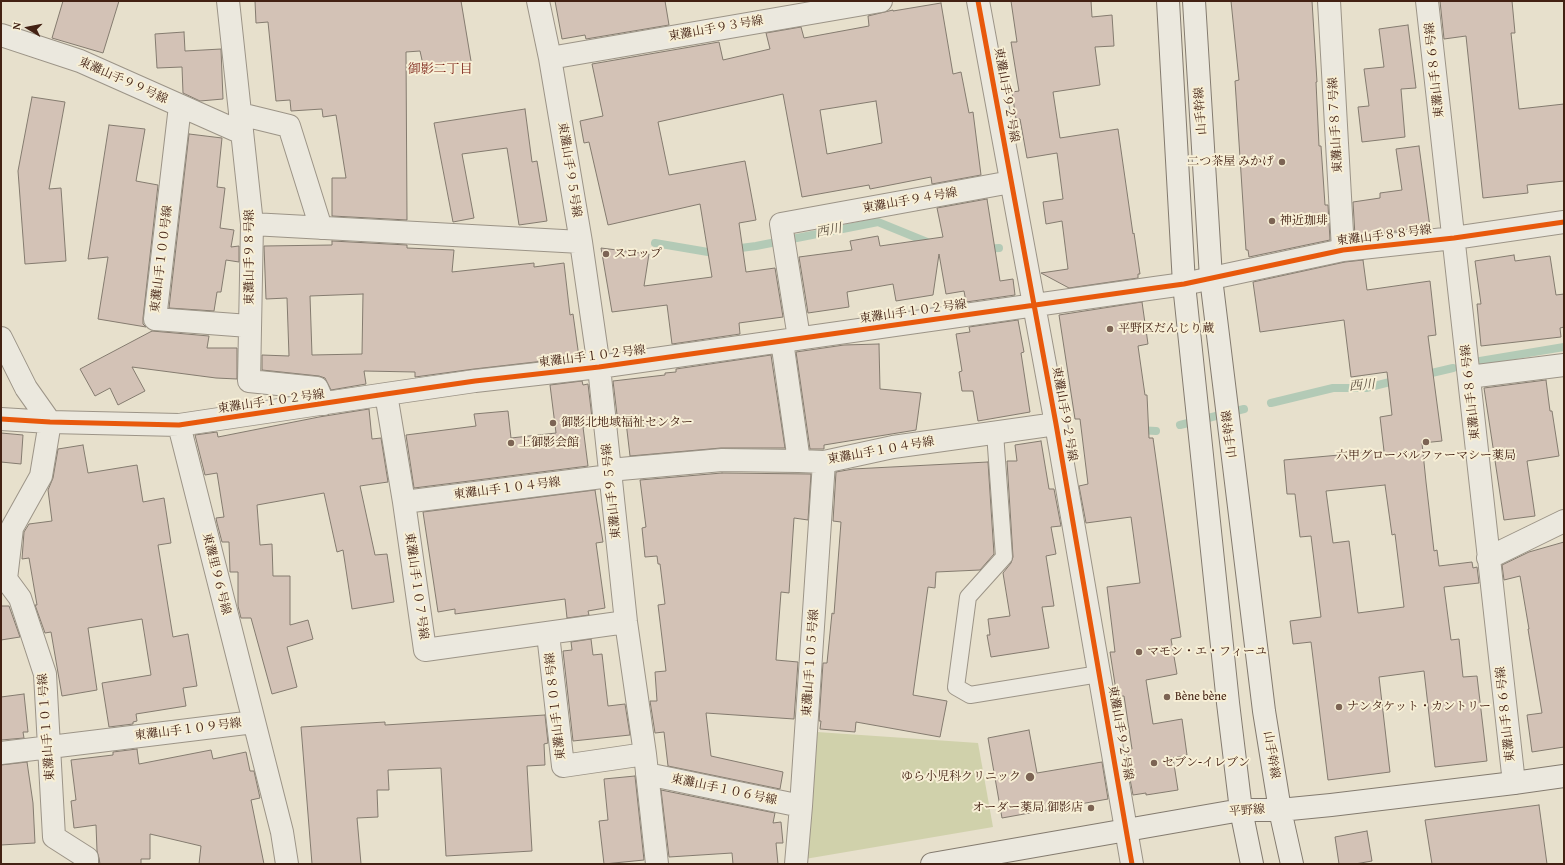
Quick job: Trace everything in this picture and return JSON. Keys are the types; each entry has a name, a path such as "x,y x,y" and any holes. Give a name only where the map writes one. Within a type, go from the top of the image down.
{"street":[{"name":"東灘山手９８号線","path":"228,1 252,224 249,381 317,388 324,404"},
{"name":"東灘山手９５号線","path":"538,1 550,58 581,242 598,367 626,622 646,764 657,864"},
{"name":"東灘山手９３号線","path":"550,58 881,1"},
{"name":"東灘山手９２号線","path":"978,1 1056,424 1132,864"},
{"path":"1168,1 1184,284 1228,703 1241,810 1252,864"},
{"name":"山手幹線","path":"1194,1 1211,278 1264,711 1280,810 1292,864"},
{"name":"東灘山手８７号線","path":"1329,1 1343,250"},
{"name":"東灘山手８６号線","path":"1427,1 1514,783"},
{"name":"東灘山手９９号線","path":"1,35 80,61 180,106 241,124 289,126 321,228"},
{"name":"東灘山手１００号線","path":"180,106 156,319 249,326"},
{"name":"東灘山手９４号線","path":"799,460 781,224 1011,182"},
{"name":"東灘山手８８号線","path":"1184,284 1343,250 1454,238 1564,222"},
{"path":"252,224 581,242"},
{"name":"東灘山手１０２号線","path":"1,419 50,422 179,425 475,381 598,367 1184,284"},
{"path":"1,338 26,388 50,422"},
{"path":"1469,377 1564,365"},
{"name":"東灘山手１０７号線","path":"386,394 404,502 425,650 626,622"},
{"name":"東灘山手１０１号線","path":"50,422 41,476 12,528 6,579 20,598 45,674 54,837 87,858 87,864"},
{"name":"東灘山手１０４号線","path":"404,502 609,473 722,460 799,460 824,462 893,447 1056,424"},
{"name":"東灘里９６号線","path":"179,425 254,722"},
{"name":"東灘山手１０５号線","path":"796,864 824,462"},
{"path":"1488,558 1564,521"},
{"name":"東灘山手１０８号線","path":"548,634 563,766 646,764"},
{"name":"東灘山手１０９号線","path":"1,753 254,722 282,832 287,864"},
{"name":"東灘山手１０６号線","path":"646,764 801,806"},
{"name":"平野線","path":"932,864 1241,810 1280,810 1564,776"}],"lane":[{"path":"994,433 1004,557 968,598 956,687 970,695 1099,674"}],"green space":[{"path":"817,732 978,743 993,827 805,859"}],"building":[{"path":"63,1 119,1 103,53 52,38"},
{"path":"255,1 461,1 471,61 424,69 420,51 406,52 407,220 332,216 332,178 346,178 336,115 323,117 322,109 291,111 290,100 276,101 268,22 256,23"},
{"path":"555,1 665,1 669,25 586,39 585,35 562,39"},
{"path":"1011,1 1091,1 1092,17 1112,15 1114,46 1095,47 1100,85 1053,92 1060,138 1118,129 1140,274 1138,274 1138,278 1069,288 1041,273 1068,269 1062,221 1046,224 1043,202 1063,199 1057,153 1027,158 1020,119 1016,119 1012,92 1019,91 1011,42 1017,42"},
{"path":"1231,1 1312,1 1319,146 1321,146 1325,205 1328,205 1330,240 1249,257 1248,250 1246,250 1235,81 1239,80"},
{"path":"1440,1 1512,1 1515,33 1511,33 1519,109 1564,104 1564,181 1527,185 1528,193 1483,198 1466,36 1444,39"},
{"path":"941,3 953,74 961,72 969,113 973,112 981,175 932,184 931,177 870,189 869,185 802,197 783,94 658,122 669,175 745,161 756,220 739,223 746,272 775,268 783,317 739,323 740,334 672,344 667,305 612,312 601,248 649,254 644,286 712,277 700,204 608,225 589,142 584,143 580,121 603,116 592,64 719,42 723,60 770,49 766,33 801,27 804,38 869,26 868,16","holes":["876,101 882,143 827,154 820,110"]},
{"path":"1408,25 1416,88 1401,89 1405,137 1362,142 1358,107 1369,106 1364,69 1384,67 1379,29"},
{"path":"184,32 185,51 221,49 223,99 200,101 183,93 182,67 157,68 155,34"},
{"path":"32,97 65,102 49,189 61,188 66,261 25,264 18,171"},
{"path":"525,109 532,162 537,161 547,221 519,225 507,148 462,154 474,218 453,222 434,123"},
{"path":"109,125 145,129 136,181 158,185 143,318 143,324 146,327 98,319 108,257 88,259"},
{"path":"189,134 222,138 217,187 225,188 220,228 234,230 231,247 239,246 239,262 226,260 221,292 217,292 214,311 169,308"},
{"path":"1419,146 1430,227 1355,236 1353,202 1380,198 1380,193 1402,190 1396,149"},
{"path":"987,199 1000,281 1013,279 1015,295 966,302 964,291 946,294 939,254 933,295 896,301 893,284 847,292 849,307 808,313 799,257 852,250 850,241 878,236 880,246 943,237 937,208"},
{"path":"332,241 407,245 407,248 454,250 452,272 534,263 534,267 564,263 570,315 573,314 579,357 415,377 415,372 364,371 366,384 331,390 325,378 319,376 262,370 262,355 289,356 287,298 266,299 264,246 332,245","holes":["363,294 362,354 312,355 310,296"]},
{"path":"1514,255 1515,261 1550,256 1556,295 1564,294 1564,327 1560,328 1561,337 1481,346 1477,304 1481,304 1475,261"},
{"path":"1363,260 1367,290 1430,281 1436,335 1428,336 1442,441 1422,443 1434,551 1437,550 1439,566 1472,562 1473,568 1477,567 1479,583 1444,587 1451,640 1459,639 1463,677 1477,676 1487,761 1435,767 1424,671 1379,677 1390,772 1328,780 1311,642 1293,644 1290,621 1321,617 1311,536 1300,537 1295,494 1287,494 1284,460 1384,451 1380,417 1392,415 1387,372 1351,377 1344,320 1260,332 1253,282 1345,262","holes":["1385,485 1392,535 1395,534 1404,607 1358,613 1349,541 1333,543 1326,491"]},
{"path":"1142,302 1148,344 1138,346 1145,395 1147,395 1149,438 1153,438 1181,637 1171,639 1177,674 1146,680 1153,724 1182,719 1187,755 1173,758 1178,790 1146,795 1146,793 1133,795 1126,758 1128,758 1127,749 1132,749 1124,696 1117,697 1110,652 1115,652 1107,587 1140,583 1131,517 1086,523 1079,486 1088,484 1080,419 1075,419 1059,315"},
{"path":"1018,320 1024,352 1021,353 1030,412 978,421 973,391 962,391 959,372 962,371 956,334 970,332 969,327"},
{"path":"152,331 209,336 207,348 237,348 237,379 216,378 132,367 145,391 118,405 110,388 95,396 80,369"},
{"path":"879,344 880,389 921,393 916,430 824,445 824,449 810,449 796,352 844,345"},
{"path":"771,355 785,448 721,448 630,456 626,422 618,423 613,381 665,375 665,373 676,372 676,369"},
{"path":"1546,380 1550,411 1552,411 1559,456 1527,461 1535,516 1504,520 1484,388"},
{"path":"582,381 583,385 588,384 593,426 583,427 588,466 414,488 406,435 476,426 474,414 508,411 511,438 556,433 550,385"},
{"path":"369,409 372,439 381,438 388,482 360,486 375,555 387,554 394,602 352,609 343,550 337,552 324,493 257,505 260,545 272,544 273,576 290,576 290,625 308,620 313,639 287,647 297,687 272,694 251,618 241,618 238,606 238,572 230,572 229,542 222,542 217,523 216,518 224,517 217,473 205,475 195,435 217,432 218,437 319,417"},
{"path":"1,433 23,435 21,464 1,462"},
{"path":"1041,441 1049,489 1054,489 1061,526 1051,527 1056,554 1046,556 1054,606 1042,607 1049,648 991,657 987,635 990,635 988,619 1010,616 1003,573 1011,563 1013,557 1007,461 1017,461 1015,445"},
{"path":"83,445 88,473 137,465 143,502 164,498 171,543 158,545 173,637 188,634 197,686 183,688 186,706 136,714 137,721 133,722 133,724 109,727 102,683 151,675 142,619 88,628 97,690 62,696 51,632 45,633 35,605 37,605 29,558 22,559 24,532 29,524 52,521 48,490 53,478 58,449"},
{"path":"988,462 994,554 980,570 936,572 935,588 928,587 913,695 947,701 940,737 856,722 855,732 820,729 821,721 819,721 823,663 827,663 832,613 834,614 841,522 833,521 836,472 853,469"},
{"path":"722,473 811,474 808,520 794,518 789,593 781,592 776,660 798,662 794,719 706,713 711,756 783,772 780,789 668,766 664,732 655,733 650,701 657,701 655,672 666,671 658,605 665,604 660,564 658,564 657,556 645,557 642,528 646,527 640,480"},
{"path":"595,490 603,542 596,543 605,608 588,611 589,615 567,618 565,599 455,614 455,609 438,612 423,512"},
{"path":"1564,542 1564,747 1532,752 1527,715 1542,713 1529,629 1520,576 1504,580 1502,565 1529,552"},
{"path":"1,606 9,606 20,637 1,640"},
{"path":"591,639 593,655 602,654 608,706 625,704 630,735 573,741 563,651 572,650 571,642"},
{"path":"24,694 28,732 23,732 24,738 1,740 1,697"},
{"path":"545,715 548,743 544,744 545,765 527,766 532,851 446,856 441,768 388,770 389,790 377,790 378,817 357,818 361,864 312,864 301,727 385,722 385,725"},
{"path":"1029,730 1037,773 1102,762 1108,799 1002,818 988,738"},
{"path":"137,749 139,764 211,750 213,759 246,752 250,771 254,771 260,798 251,800 264,864 199,864 201,846 150,834 150,859 141,859 141,864 100,864 97,851 96,825 74,828 71,801 76,800 71,760 113,755 113,752"},
{"path":"27,762 33,803 35,843 1,845 1,765"},
{"path":"635,776 644,860 604,864 599,821 608,820 604,779"},
{"path":"661,790 775,813 773,823 781,822 783,843 776,843 778,864 733,864 732,853 669,857"},
{"path":"1539,805 1547,864 1432,864 1425,820"},
{"path":"1367,831 1372,861 1355,864 1339,864 1335,837"}],"waterway":[{"name":"西川","path":"733,249 756,246 878,222 932,244"},
{"name":"西川","path":"655,243 708,252 717,251"},
{"name":"西川","path":"984,249 999,248"},
{"name":"西川","path":"1480,361 1564,347"},
{"name":"西川","path":"1423,375 1453,368"},
{"name":"西川","path":"1271,403 1333,388 1366,388 1398,380"},
{"name":"西川","path":"1180,425 1244,409"},
{"name":"西川","path":"1138,430 1156,431"}],"cycle path":[{"path":"978,1 1056,424 1132,864"},
{"path":"1,419 50,422 179,425 475,381 599,367 1184,284 1343,250 1454,238 1564,222"}],"place":[{"name":"二つ茶屋 みかげ","path":"1282,162"},
{"name":"神近珈琲","path":"1272,221"},
{"name":"スコップ","path":"606,254"},
{"name":"平野区だんじり蔵","path":"1110,329"},
{"name":"御影北地域福祉センター","path":"553,423"},
{"name":"六甲グローバルファーマシー薬局","path":"1426,442"},
{"name":"上御影会館","path":"511,443"},
{"name":"マモン・エ・フィーユ","path":"1139,652"},
{"name":"Bène bène","path":"1167,697"},
{"name":"ナンタケット・カントリー","path":"1339,707"},
{"name":"セブン-イレブン","path":"1154,763"},
{"name":"ゆら小児科クリニック","path":"1030,777"},
{"name":"オーダー薬局 御影店","path":"1091,808"}],"district":[{"name":"御影二丁目","path":"440,70"}]}
